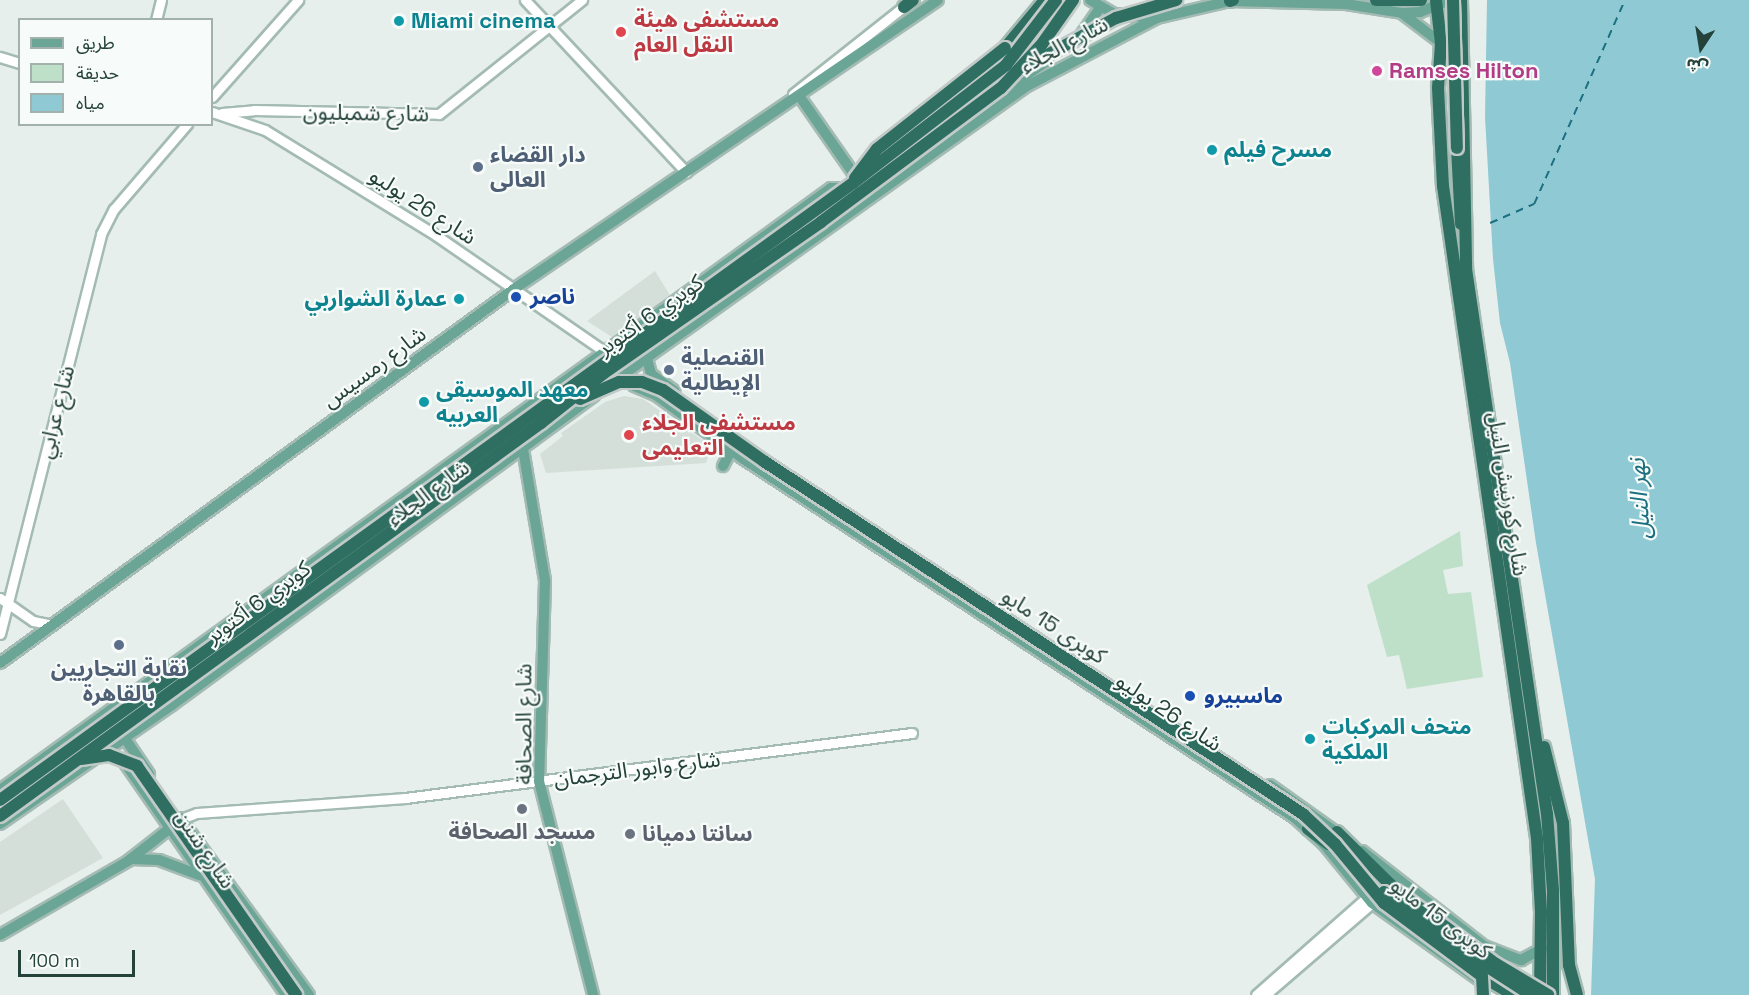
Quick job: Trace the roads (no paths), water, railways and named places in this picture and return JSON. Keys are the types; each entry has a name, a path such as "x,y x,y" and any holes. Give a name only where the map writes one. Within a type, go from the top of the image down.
{"highway":[{"name":"كوبري 6 أكتوبر","path":"0,800 853,183 1006,65 1056,0"},
{"name":"كوبري 6 أكتوبر","path":"0,816 541,423 604,373 872,186 1022,69 1073,0"},
{"path":"1022,69 1116,18 1176,0"},
{"path":"1376,0 1422,0"},
{"path":"1451,0 1456,198 1465,240"},
{"name":"شارع كورنيش النيل","path":"1461,0 1465,240 1481,373 1537,732 1551,857 1553,995"},
{"path":"853,183 862,165 876,149 1005,48 1044,1"},
{"name":"شارع كورنيش النيل","path":"1437,3 1441,46 1438,88 1443,186 1532,797 1542,949 1540,995"},
{"path":"1441,46 1453,38 1458,39 1462,47"},
{"name":"كوبرى 15 مايو","path":"541,423 609,384 642,382 663,390 765,462 1291,805 1335,844 1391,910 1482,976 1514,995"},
{"path":"1537,732 1556,785 1563,823 1569,965 1577,995"},
{"path":"74,762 109,755 137,766 296,995"},
{"path":"1308,829 1390,891 1463,951 1531,995"},
{"path":"1337,832 1390,891"},
{"name":"كوبرى 15 مايو","path":"1390,891 1496,964 1548,995"},
{"path":"1482,976 1483,995"}],"main road":[{"name":"شارع رمسيس","path":"0,663 514,289 776,110 800,97 938,0"},
{"path":"1090,0 1113,14 1157,18"},
{"name":"شارع الجلاء","path":"0,825 523,449 646,355 879,194 1027,86 1157,18 1208,3 1232,1 1326,3 1403,13 1451,0"},
{"name":"شارع الجلاء","path":"800,97 858,182 867,186 878,184 1073,43 1100,8"},
{"path":"1403,13 1441,46"},
{"path":"1091,22 1105,20 1110,24 1102,46"},
{"name":"شارع الجلاء","path":"0,790 834,186 879,194"},
{"name":"شارع 26 يوليو","path":"646,355 651,374 751,448 1337,832 1484,946 1521,960 1542,949"},
{"name":"شارع 26 يوليو","path":"604,389 632,385 644,388 742,458 1308,829 1370,900 1467,973 1506,995"},
{"path":"742,458 749,456 751,448"},
{"name":"شارع الصحافة","path":"523,449 545,580 539,781 593,995"},
{"path":"723,466 731,450"},
{"name":"شارع شنن","path":"95,722 199,875 286,995"},
{"name":"شارع شنن","path":"124,738 309,995"},
{"path":"0,935 130,859 181,819"},
{"path":"130,859 159,860 199,875"},
{"path":"1467,973 1482,961 1484,946"}],"street":[{"path":"157,18 162,0"},
{"path":"213,97 298,0"},
{"path":"525,0 686,172"},
{"name":"شارع شمبليون","path":"215,113 254,110 439,114 582,0"},
{"name":"شارع رمسيس","path":"776,110 909,2"},
{"path":"0,57 18,62"},
{"name":"شارع 26 يوليو","path":"215,113 265,130 437,236 604,351"},
{"name":"شارع عرابي","path":"0,634 4,601 99,242 110,216 185,126"},
{"path":"4,601 33,621 53,625"},
{"name":"شارع وابور الترجمان","path":"181,819 197,813 338,805 912,733"},
{"path":"1256,995 1370,900"},
{"path":"1265,995 1370,900"}],"water":[{"name":"نهر النيل","path":"1487,0 1749,0 1749,995 1591,995 1595,879 1536,543 1510,363 1500,323 1493,259 1485,117"}],"place":[{"name":"Miami cinema","path":"399,21"},
{"name":"مستشفى هيئة النقل العام","path":"621,32"},
{"name":"Ramses Hilton","path":"1377,71"},
{"name":"مسرح فيلم","path":"1212,150"},
{"name":"دار القضاء العالى","path":"478,167"},
{"name":"ناصر","path":"516,297"},
{"name":"عمارة الشواربي","path":"459,299"},
{"name":"القنصلية الإيطالية","path":"669,370"},
{"name":"معهد الموسيقى العربيه","path":"424,402"},
{"name":"مستشفى الجلاء التعليمى","path":"629,435"},
{"name":"نقابة التجاريين بالقاهرة","path":"119,645"},
{"name":"ماسبيرو","path":"1190,696"},
{"name":"متحف المركبات الملكية","path":"1310,739"},
{"name":"مسجد الصحافة","path":"522,809"},
{"name":"سانتا دميانا","path":"630,834"}]}
